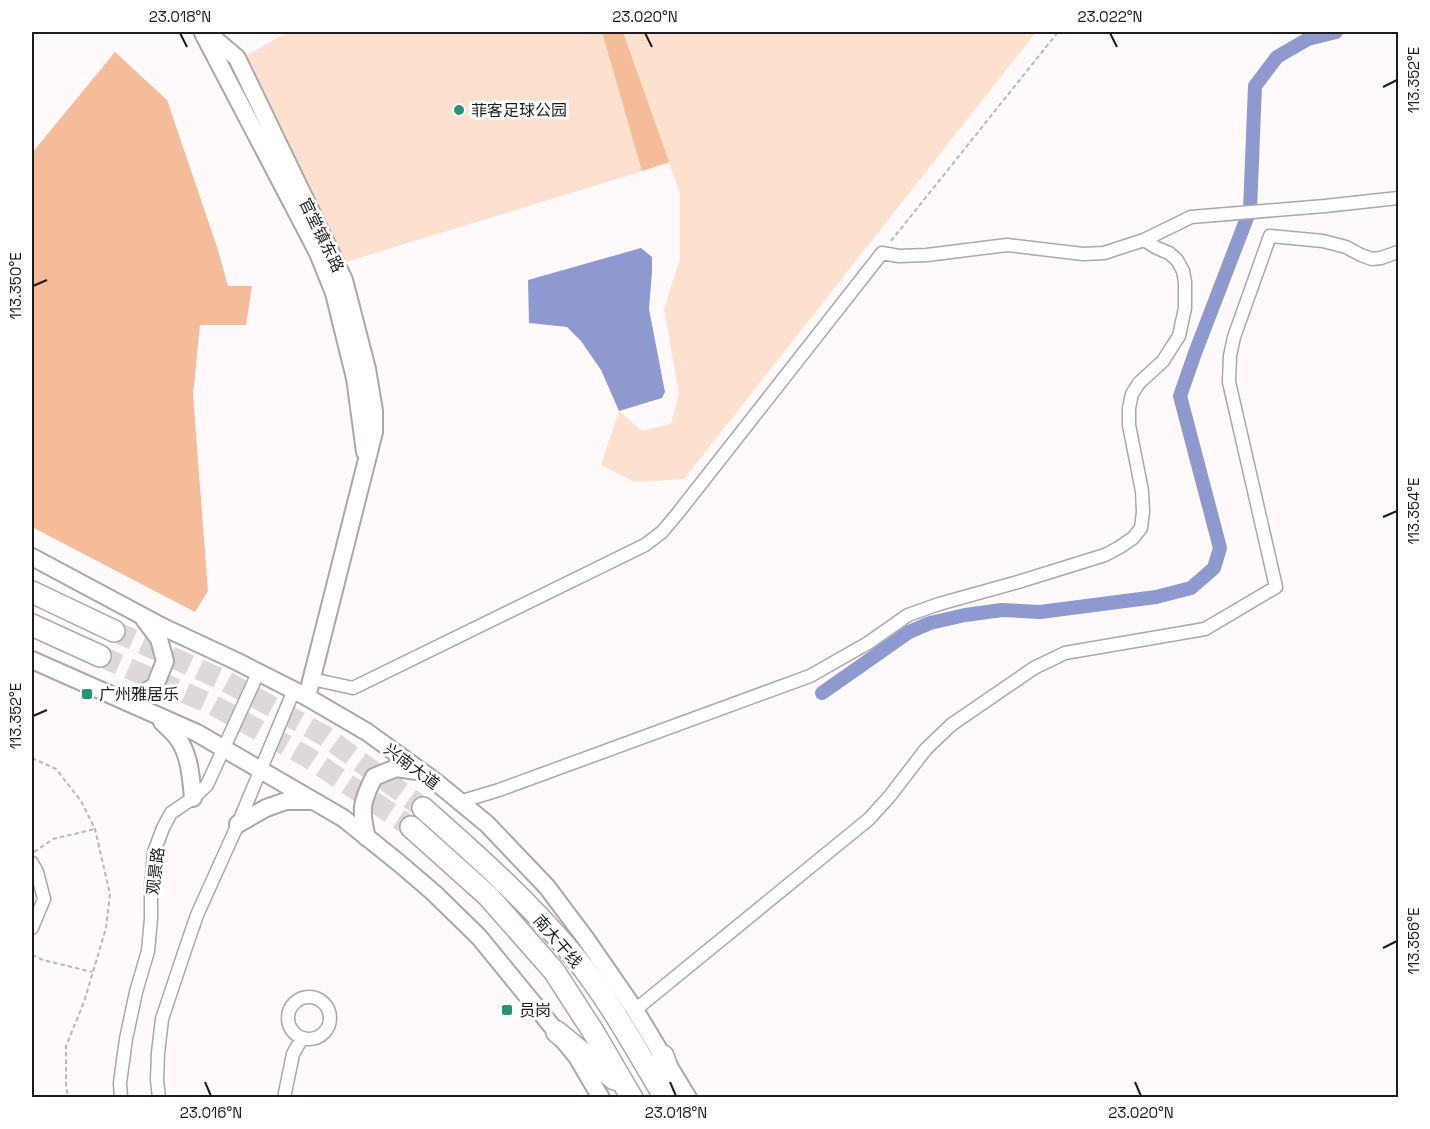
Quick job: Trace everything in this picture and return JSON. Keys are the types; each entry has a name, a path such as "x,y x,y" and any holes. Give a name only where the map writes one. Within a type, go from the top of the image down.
{"highway":[{"path":"32,592 114,631"},
{"path":"32,625 100,656"},
{"name":"南大干线","path":"423,808 475,854 542,920 574,957 616,1016 665,1098"},
{"name":"南大干线","path":"411,827 488,896 554,971 594,1033 629,1094"},
{"path":"557,1032 629,1094"},
{"path":"663,1056 676,1098"}],"main road":[{"name":"官堂镇东路","path":"203,32 237,58 344,280 367,369 374,411 374,432 312,679 301,694"},
{"name":"兴南大道","path":"32,557 141,615 301,694 367,732 487,824 547,887 586,939 635,1010 688,1098"},
{"path":"114,697 137,697 154,686 165,661 159,639 141,615"},
{"path":"32,660 197,733 343,818 434,893 479,937 577,1057 601,1098"},
{"path":"153,713 176,736 184,748 191,775 193,798"},
{"path":"367,838 362,818 364,798 374,777 396,768 421,772"},
{"path":"238,824 266,808 286,801 315,801"}],"street":[{"path":"312,679 353,688 645,545 662,532 678,513 882,253 899,256 917,255 1007,245 1083,254 1104,253 1144,240 1191,217 1396,200"},
{"path":"635,1010 869,819 890,797 926,749 951,725 1034,668 1065,653 1205,629 1276,587 1229,382 1230,356 1234,337 1270,236 1323,241 1346,247 1372,259 1398,252"},
{"path":"459,802 499,790 810,676 868,643 908,615 1105,555 1133,538 1141,528 1143,512 1142,491 1130,425 1130,401 1139,383 1163,361 1179,336 1185,308 1185,282 1183,271 1177,261 1169,253 1144,240"},
{"name":"观景路","path":"121,1098 120,1083 126,1039 148,951 152,919 151,886 154,852 171,813 207,785 258,673"},
{"path":"159,1098 158,1053 162,1019 197,915 261,770 301,694"},
{"path":"32,863 37,872 44,898 32,928"},
{"path":"284,1098 293,1053 302,1038"}],"path":[{"path":"882,253 1058,32"},
{"path":"32,758 56,770 81,801 95,829 111,894 106,928 93,972 84,1002 66,1046 66,1088 69,1098"},
{"path":"32,853 53,839 95,829"},
{"path":"32,955 43,960 93,972"}],"shaded area":[{"path":"288,32 1036,32 684,479 635,482 601,465 619,411 642,431 671,424 679,393 664,309 680,259 680,193 669,163 339,264 242,58"},
{"path":"602,32 623,32 669,162 642,171"},
{"path":"115,52 167,100 228,286 252,286 246,325 200,325 193,395 208,591 195,612 32,527 32,153"}],"water":[{"path":"641,248 652,257 649,309 665,392 662,398 619,411 601,370 581,341 567,327 529,323 528,280"}],"waterway":[{"path":"822,693 909,632 930,623 1002,610 1040,612 1156,597 1191,588 1214,568 1220,548 1180,396 1250,210 1255,86 1277,57 1308,39 1336,32"}],"tunnel":[{"path":"114,631 227,682 325,736 423,808"},
{"path":"100,656 213,705 309,758 411,827"}],"place":[{"name":"菲客足球公园","path":"459,110"},
{"name":"广州雅居乐","path":"87,694"},
{"name":"员岗","path":"507,1010"}]}
